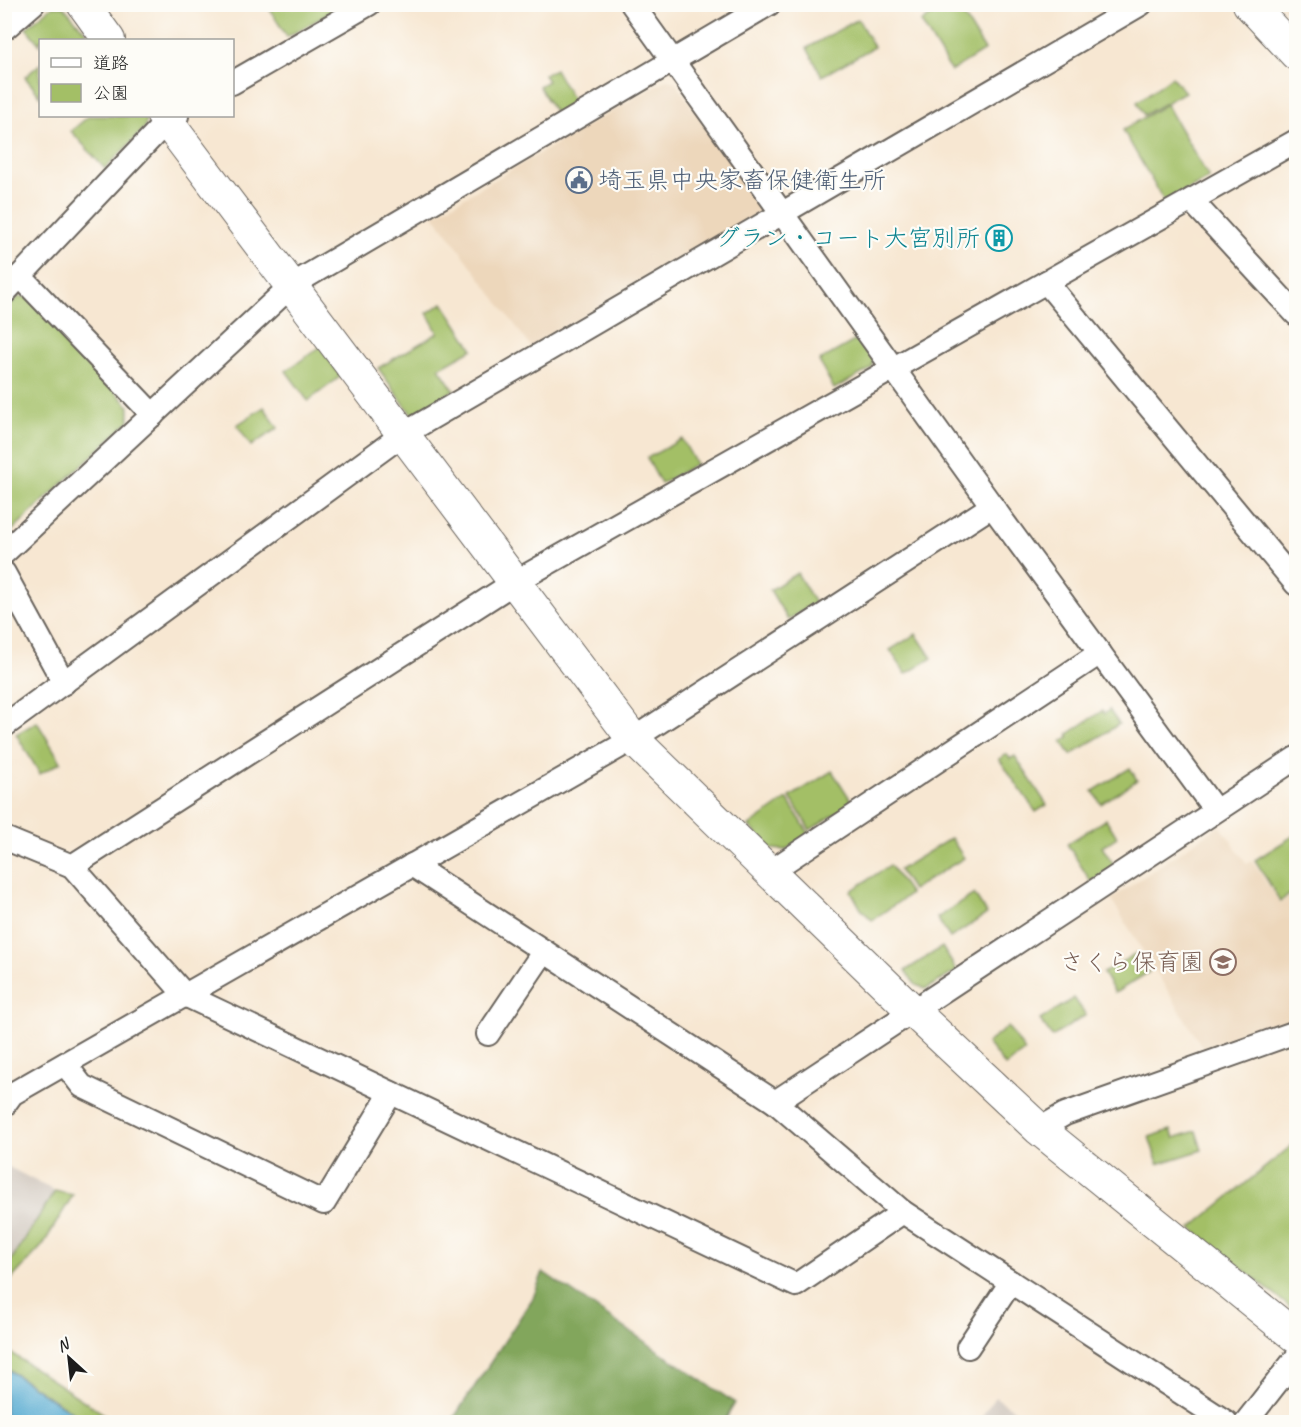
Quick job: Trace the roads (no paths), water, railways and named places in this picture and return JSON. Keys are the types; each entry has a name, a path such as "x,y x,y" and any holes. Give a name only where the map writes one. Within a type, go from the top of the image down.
{"street":[{"path":"4,29 33,4"},
{"path":"83,4 108,39"},
{"path":"234,82 369,4"},
{"path":"632,4 992,506 1215,810"},
{"path":"4,553 292,285 769,4"},
{"path":"4,726 402,435 1141,4"},
{"path":"1249,4 1296,54"},
{"path":"4,293 169,117 402,435 633,739 914,1012 1039,1129 1296,1337"},
{"path":"72,866 515,582 1296,141"},
{"path":"1191,200 1296,314"},
{"path":"20,276 153,415"},
{"path":"1046,282 1296,585"},
{"path":"7,1096 633,739 992,506"},
{"path":"4,573 64,683"},
{"path":"771,871 1100,653"},
{"path":"775,1102 1296,758"},
{"path":"4,838 72,866 185,995 796,1285 903,1212"},
{"path":"412,865 775,1102 903,1212 1226,1422"},
{"path":"488,1034 544,951"},
{"path":"1039,1129 1065,1114 1296,1032"},
{"path":"65,1064 82,1086 324,1203 391,1093"},
{"path":"968,1347 1011,1282"},
{"path":"1246,1422 1296,1359"}],"water":[{"path":"5,1368 86,1422 5,1422"}],"place":[{"name":"埼玉県中央家畜保健衛生所","path":"579,180"},
{"name":"グラン・コート大宮別所","path":"999,238"},
{"name":"さくら保育園","path":"1223,962"}]}
